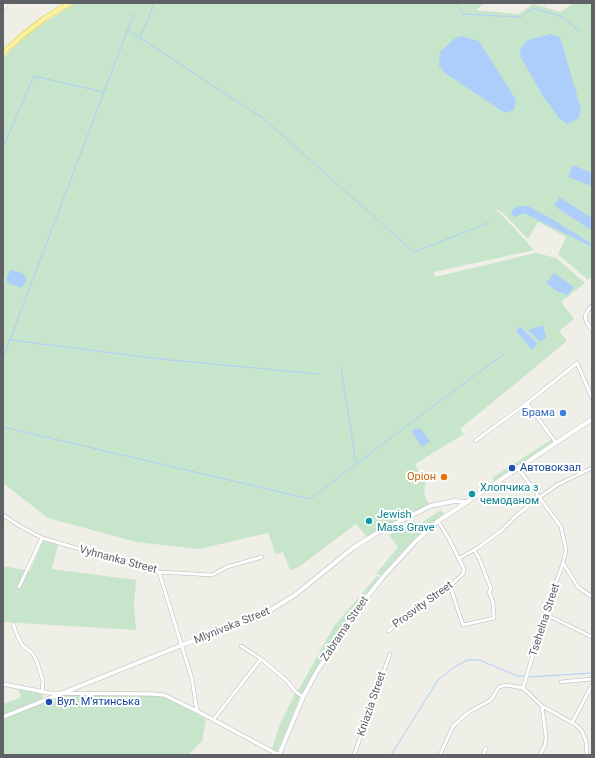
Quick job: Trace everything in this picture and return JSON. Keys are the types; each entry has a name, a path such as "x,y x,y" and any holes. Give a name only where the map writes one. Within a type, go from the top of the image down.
{"highway":[{"path":"3,54 23,35 45,18 70,3"}],"main road":[{"name":"Zabrama Street","path":"279,755 303,697 316,673 359,607 383,577 415,542 438,521 592,419"},
{"name":"Mlynivska Street","path":"3,717 64,693 77,686 261,616 295,595 353,548 377,533 430,506 454,501 466,502"}],"street":[{"path":"3,9 7,3"},
{"path":"592,306 585,316 586,321 592,331"},
{"path":"475,441 527,403 577,363 592,398"},
{"path":"527,403 556,443"},
{"name":"Tsehelna Street","path":"518,468 561,528 566,550 523,688"},
{"path":"458,559 474,550 502,530 517,515 556,485 592,468"},
{"name":"Vyhnanka Street","path":"3,515 42,538 160,572 212,575 227,567 262,557"},
{"name":"Prosvity Street","path":"388,631 450,586 462,574 464,569 438,521"},
{"path":"19,587 42,538"},
{"path":"450,586 463,625 494,618 493,602 489,592 491,589 479,558 474,550"},
{"path":"563,563 578,587 592,597"},
{"path":"160,572 192,679 197,711"},
{"path":"545,614 592,638"},
{"path":"13,624 20,641 36,659 43,680 42,692"},
{"path":"241,646 261,659 286,680 296,692 303,697"},
{"name":"Kniazia Street","path":"354,755 390,654"},
{"path":"213,720 261,659"},
{"path":"561,682 592,679"},
{"path":"3,684 42,692 164,696 197,711 279,755"},
{"path":"440,755 453,726 468,712 491,700 499,687 506,685 523,688 542,706 576,725 585,736 588,755"},
{"path":"572,723 592,685"},
{"path":"540,755 545,746 546,737 542,706"},
{"path":"483,755 486,748"}],"green space":[{"path":"76,3 484,3 476,10 519,14 533,4 560,12 574,3 592,3 592,276 588,280 558,254 566,237 538,222 528,239 505,215 497,209 496,210 534,250 434,272 435,277 536,253 556,258 585,283 561,302 574,319 559,331 567,341 460,429 464,434 415,464 420,473 426,479 424,494 429,505 367,537 356,524 299,567 290,570 283,552 276,554 268,533 199,549 136,542 48,518 3,483 3,458 5,456 3,454 3,58 25,37","holes":["520,326 538,344 532,350 516,331"]},
{"path":"552,439 554,441 494,481 492,478"},
{"path":"441,510 444,514 413,540 381,575 376,574 398,547 389,535 414,521 418,525"},
{"path":"43,541 58,545 52,569 136,580 134,605 136,630 3,622 3,566 30,571"},
{"path":"377,576 380,577 357,605 340,630 302,694 298,691 334,626"},
{"path":"18,689 42,694 43,697 41,700 3,715 3,704 21,697"},
{"path":"295,693 300,697 277,752 272,749 279,727"},
{"path":"62,696 164,697 206,719 202,741 188,755 3,755 3,719 44,703 45,706 55,702 54,699 58,697 61,707 69,704 68,699 64,701"}],"water":[{"path":"551,34 560,37 581,109 579,118 567,124 559,118 543,96 520,56 521,48 528,40"},
{"path":"461,36 479,41 516,100 514,110 505,113 445,73 439,66 440,52 454,39"},
{"path":"573,165 592,173 592,186 568,177"},
{"path":"559,197 592,218 591,230 556,207 555,203 558,201"},
{"path":"520,206 528,206 552,219 592,244 592,247 524,213 515,217 511,214 513,209"},
{"path":"11,270 22,273 27,279 22,288 7,283 7,276"},
{"path":"554,273 574,287 568,295 558,292 546,283"},
{"path":"543,325 546,337 540,342 528,330"},
{"path":"520,326 538,344 532,350 516,331"},
{"path":"415,428 421,429 430,441 422,447 412,432"}],"waterway":[{"path":"140,38 154,4 156,3"},
{"path":"456,3 463,14 521,17 533,8 563,17 580,32"},
{"path":"3,358 134,13"},
{"path":"128,30 264,119 414,252 488,223"},
{"path":"3,147 34,76 103,92"},
{"path":"10,340 160,359 318,374"},
{"path":"3,427 310,499 504,354"},
{"path":"341,367 356,463"},
{"path":"391,755 438,680 453,668 467,660 479,660 518,676 524,676"},
{"path":"530,677 592,673"}],"place":[{"name":"Брама","path":"563,413"},
{"name":"Автовокзал","path":"512,468"},
{"name":"Оріон","path":"444,477"},
{"name":"Хлопчика з чемоданом","path":"472,494"},
{"name":"Jewish Mass Grave","path":"369,521"},
{"name":"Вул. М'ятинська","path":"49,702"}]}
